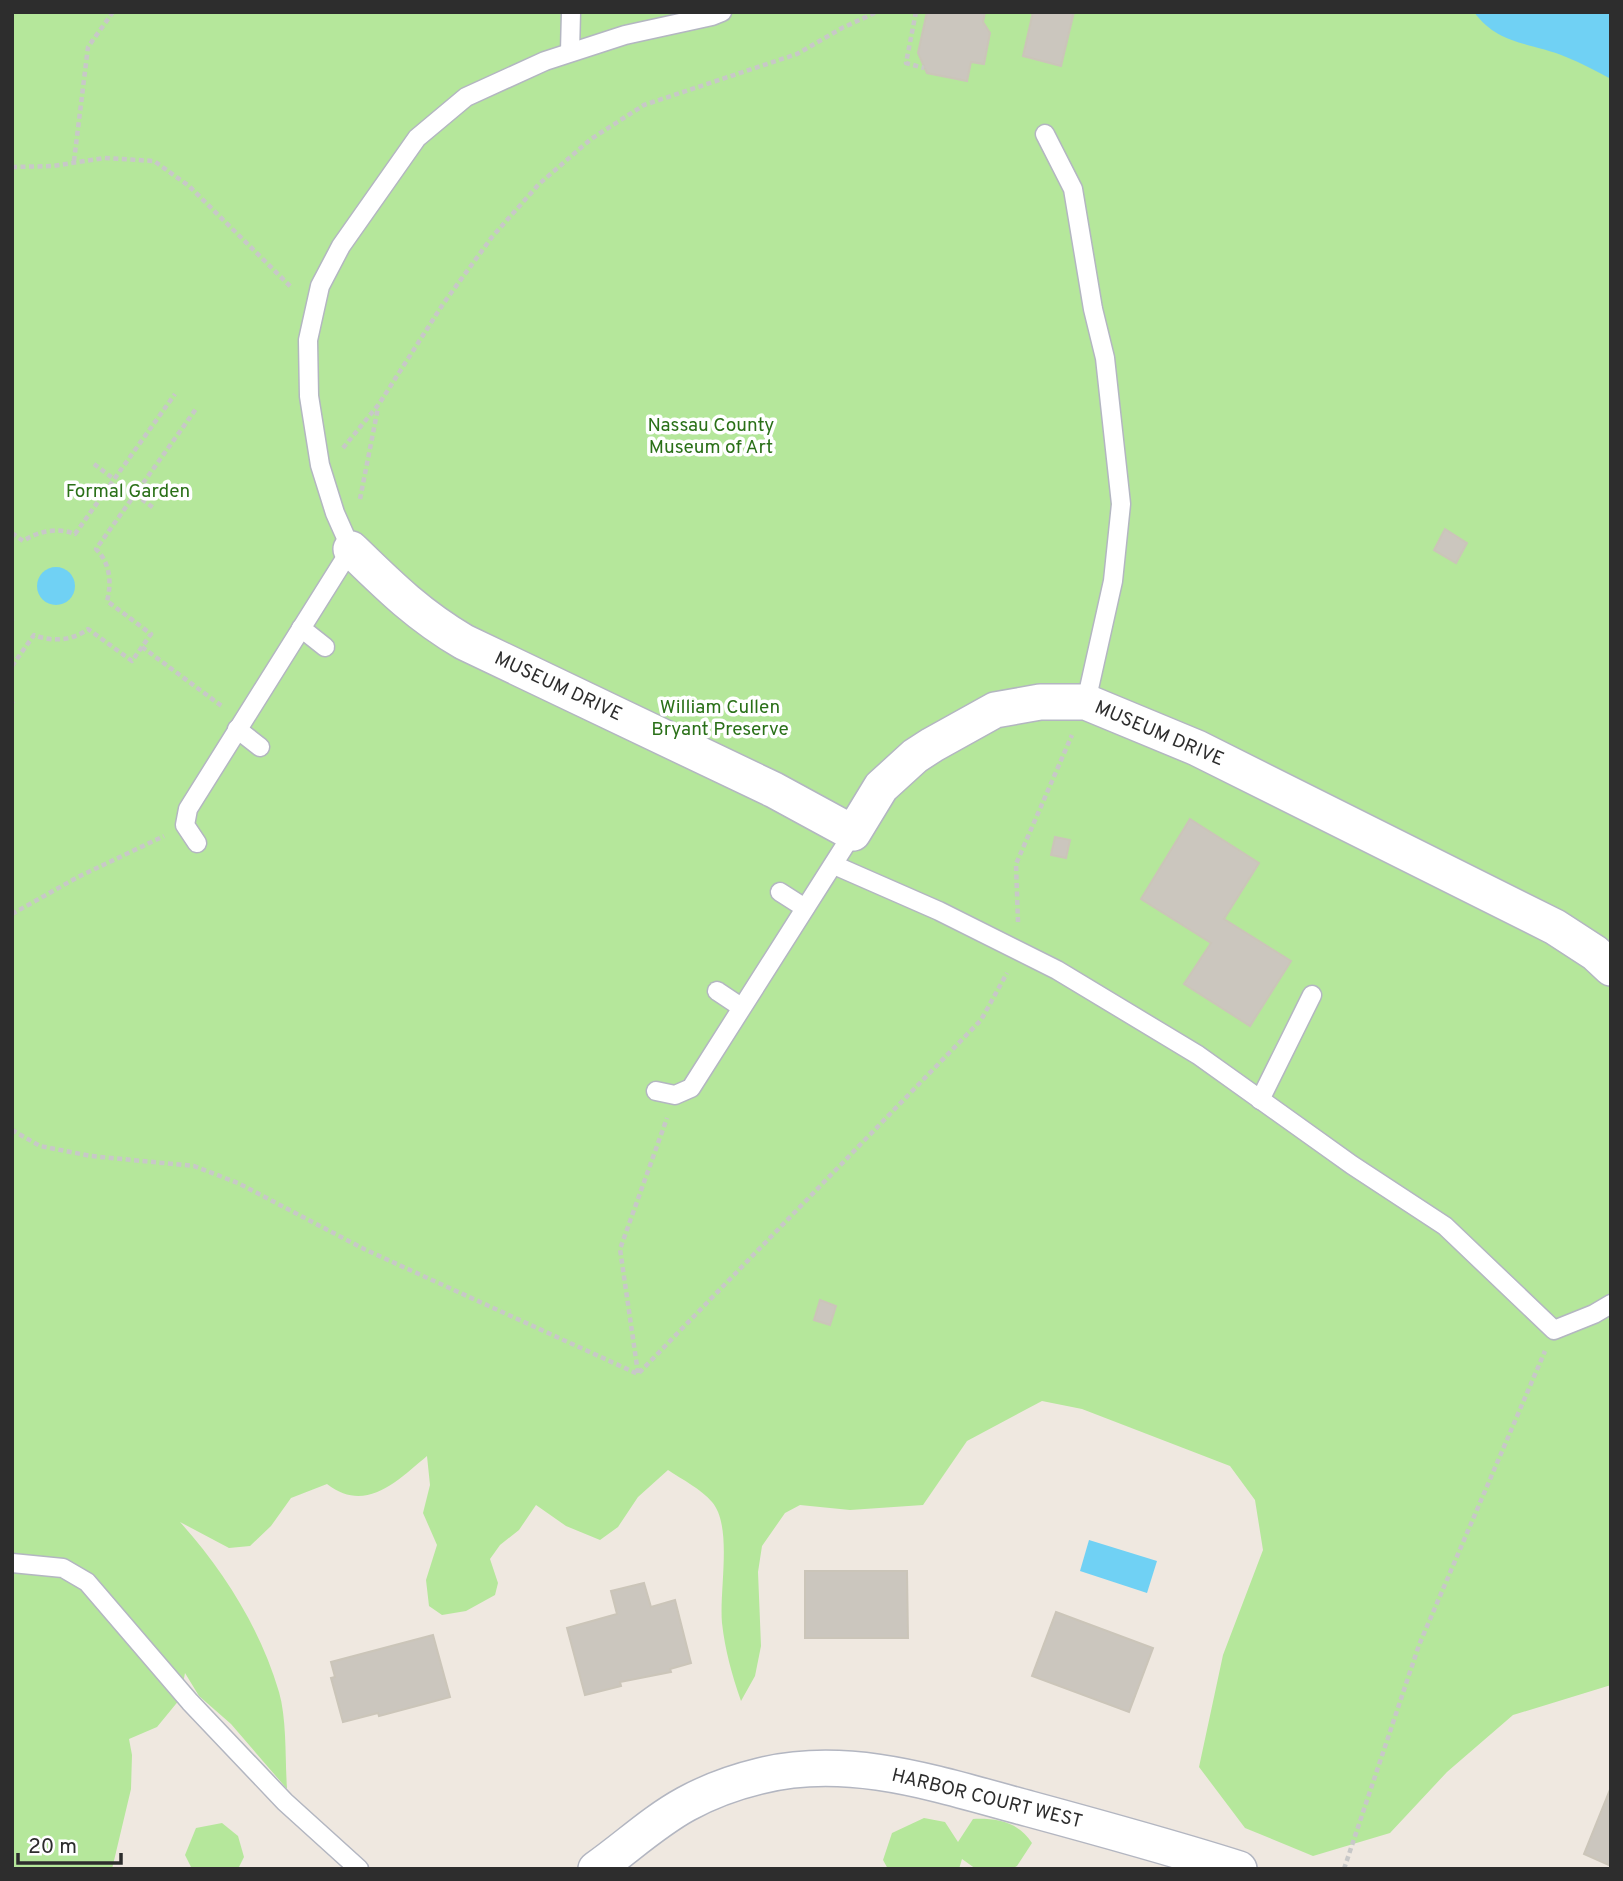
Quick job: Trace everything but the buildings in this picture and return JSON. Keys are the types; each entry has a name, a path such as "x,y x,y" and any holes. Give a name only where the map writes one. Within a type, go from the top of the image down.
{"street":[{"name":"MUSEUM DRIVE","path":"351,549 399,597 432,623 464,642 775,790 853,833 881,787 915,756 932,745 995,710 1040,702 1086,702 1197,748 1555,926 1595,953 1611,968"},
{"name":"HARBOR COURT WEST","path":"596,1869 667,1816 720,1789 761,1776 809,1769 841,1768 907,1776 1143,1839 1234,1868"}],"lane":[{"path":"570,52 571,12"},
{"name":"MUSEUM DRIVE","path":"351,549 335,513 323,473 309,396 309,340 320,286 341,246 417,138 466,97 570,52 625,35 722,12"},
{"path":"1045,134 1073,189 1093,309 1105,358 1121,504 1113,581 1086,702"},
{"path":"197,844 185,825 188,809 351,549"},
{"path":"301,628 325,647"},
{"path":"237,729 260,747"},
{"path":"656,1091 675,1095 691,1088 853,833"},
{"path":"834,865 939,911 1058,970 1198,1055 1352,1165 1445,1226 1554,1330 1611,1304"},
{"path":"780,892 805,908"},
{"path":"717,991 741,1007"},
{"path":"1260,1100 1312,995"},
{"path":"12,1563 63,1568 87,1582 190,1702 275,1792 359,1869"}],"path":[{"path":"74,161 88,47 113,12"},
{"path":"323,473 379,404 443,304 492,237 538,184 591,139 644,105 797,54 842,28 877,12"},
{"path":"916,12 906,63 925,68"},
{"path":"12,167 53,166 104,158 154,161 189,186 315,311"},
{"path":"12,533 23,541 33,534 50,530 75,534 175,394"},
{"path":"351,549 379,404"},
{"path":"12,666 34,635 46,640 64,640 88,629 132,661 151,634 107,601 111,588 108,569 96,549 196,409"},
{"path":"94,464 114,479"},
{"path":"135,494 155,509"},
{"path":"142,647 226,709 237,729"},
{"path":"638,1374 981,1020 1019,951 1016,864 1086,702"},
{"path":"12,914 78,877 185,825"},
{"path":"638,1374 620,1249 675,1095"},
{"path":"12,1130 40,1146 91,1156 194,1166 239,1183 364,1249 638,1374"},
{"path":"1344,1869 1419,1645 1554,1330"}],"green space":[{"name":"William Cullen Bryant Preserve","path":"12,12 1611,12 1611,1685 1513,1715 1447,1772 1390,1833 1313,1856 1245,1828 1199,1767 1223,1655 1263,1550 1255,1500 1230,1466 1082,1409 1042,1401 967,1441 923,1505 850,1510 800,1505 785,1513 762,1546 758,1572 761,1646 755,1676 741,1701 729,1662 722,1623 722,1526 712,1502 703,1493 668,1470 638,1497 618,1527 600,1540 566,1526 536,1505 519,1530 500,1545 490,1559 498,1583 495,1595 466,1611 442,1615 429,1606 426,1580 437,1545 423,1513 430,1485 427,1456 392,1484 368,1495 355,1496 327,1484 291,1498 271,1526 250,1546 229,1548 180,1522 226,1580 262,1645 279,1692 283,1715 287,1789 231,1724 199,1696 185,1673 180,1699 157,1727 129,1739 132,1755 131,1789 112,1869 12,1869"},
{"path":"924,1818 945,1822 958,1842 973,1819 982,1819 1014,1826 1032,1843 1017,1866 1011,1869 976,1869 962,1859 959,1869 888,1869 883,1860 892,1833"},
{"path":"222,1823 238,1836 244,1857 238,1869 192,1869 185,1855 196,1828"}],"water":[{"path":"1474,12 1611,12 1611,79 1566,57 1505,37 1484,23"},
{"path":"56,567 69,573 75,586 69,599 56,605 43,599 37,586 43,573"},
{"path":"1089,1540 1157,1561 1147,1593 1080,1571"}],"park label":[{"name":"Nassau County Museum of Art","path":"711,437"},
{"name":"Formal Garden","path":"128,492"}]}
